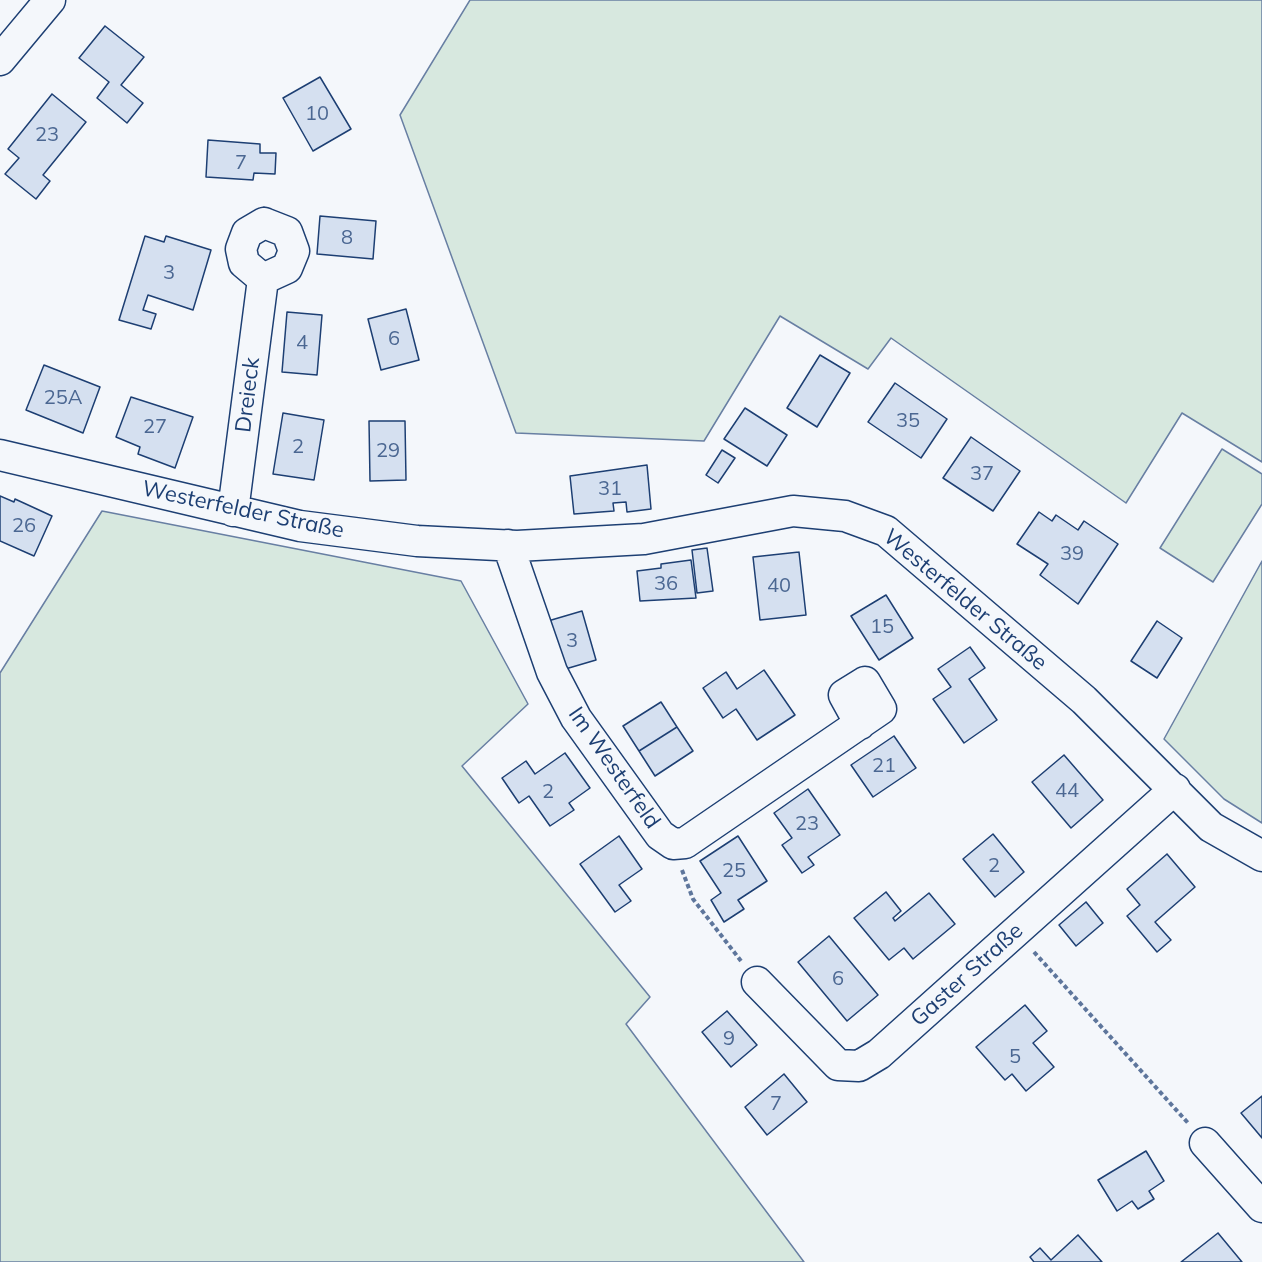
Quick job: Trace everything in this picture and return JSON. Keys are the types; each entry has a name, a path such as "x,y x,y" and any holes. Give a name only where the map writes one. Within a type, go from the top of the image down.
{"street":[{"path":"4,47 50,0"},
{"name":"Dreieck","path":"233,511 263,279"},
{"name":"Westerfelder Straße","path":"0,455 300,526 417,541 508,545 644,539 793,511 845,516 886,531 1084,700 1211,826 1262,856"},
{"name":"Im Westerfeld","path":"508,545 552,672 576,718 660,835 673,844 685,843 860,724"},
{"name":"Gaster Straße","path":"757,982 838,1065 859,1066 879,1054 1175,789"},
{"path":"1205,1143 1262,1208"}],"path":[{"path":"673,844 693,899 757,982"},
{"path":"1016,932 1205,1143"}],"shaded area":[{"path":"470,0 1262,0 1262,462 1182,413 1126,503 891,338 868,369 780,316 704,441 516,433 400,115"},
{"path":"1222,449 1262,474 1262,504 1213,582 1160,548"},
{"path":"102,511 461,581 528,704 462,766 650,997 626,1024 804,1262 0,1262 0,673"},
{"path":"1262,561 1262,823 1224,799 1164,739"}],"building":[{"path":"105,26 144,57 121,85 143,103 127,123 97,98 109,82 79,58"},
{"path":"320,77 351,129 313,151 283,98"},
{"path":"52,94 86,122 43,175 50,181 36,199 5,174 19,158 8,149"},
{"path":"208,140 260,144 260,153 276,153 275,174 254,173 253,180 206,177"},
{"path":"320,216 376,221 373,259 317,254"},
{"path":"145,236 164,242 166,236 211,250 193,310 148,295 143,310 156,314 151,329 119,320"},
{"path":"406,309 419,360 381,370 368,319"},
{"path":"287,312 322,315 317,375 282,372"},
{"path":"820,355 850,373 817,427 787,408"},
{"path":"44,365 100,387 83,433 26,410"},
{"path":"895,383 947,419 921,458 868,422"},
{"path":"131,397 193,417 175,468 138,454 140,447 116,437"},
{"path":"745,408 787,435 767,466 724,439"},
{"path":"283,413 324,420 314,480 273,474"},
{"path":"369,421 405,421 406,480 370,481"},
{"path":"971,437 1020,471 993,511 943,478"},
{"path":"722,450 735,458 718,483 706,475"},
{"path":"647,465 651,509 627,512 626,502 613,503 614,511 574,514 570,476"},
{"path":"0,496 14,502 15,499 52,516 34,556 0,541"},
{"path":"1039,512 1052,521 1056,515 1078,530 1084,521 1118,544 1078,604 1040,575 1048,564 1017,544"},
{"path":"707,548 713,591 697,593 692,550"},
{"path":"799,552 806,615 760,620 753,557"},
{"path":"691,560 696,598 640,601 637,571 661,568 661,564"},
{"path":"886,595 913,638 879,660 851,616"},
{"path":"582,611 596,660 562,670 548,621"},
{"path":"1157,621 1182,638 1157,678 1131,661"},
{"path":"970,647 985,668 969,679 997,720 964,743 933,699 951,687 938,669"},
{"path":"764,670 795,715 757,740 736,709 723,718 703,688 726,672 737,689"},
{"path":"661,702 677,727 639,751 623,726"},
{"path":"677,727 693,751 655,776 639,751"},
{"path":"894,736 916,768 873,797 851,765"},
{"path":"565,753 590,788 569,803 574,810 550,826 529,796 519,803 502,778 526,761 535,774"},
{"path":"1064,755 1103,800 1071,828 1032,782"},
{"path":"808,789 840,835 808,857 814,865 802,873 782,845 792,838 774,813"},
{"path":"993,834 1024,872 995,897 963,859"},
{"path":"619,836 642,869 619,885 631,901 615,912 580,864"},
{"path":"738,836 767,881 738,900 744,909 724,922 711,900 721,893 700,861"},
{"path":"1167,854 1195,887 1155,922 1171,940 1157,952 1127,916 1140,905 1127,889"},
{"path":"886,892 901,911 893,918 895,921 929,893 955,924 913,959 904,948 889,960 854,918"},
{"path":"1086,902 1103,923 1076,946 1059,925"},
{"path":"829,936 878,995 847,1021 798,962"},
{"path":"1025,1005 1047,1031 1033,1043 1054,1067 1026,1091 1012,1074 1005,1080 976,1047"},
{"path":"727,1011 757,1045 731,1067 702,1032"},
{"path":"784,1074 807,1102 767,1135 745,1107"},
{"path":"1262,1096 1262,1138 1241,1113"},
{"path":"1146,1151 1164,1181 1149,1191 1154,1199 1138,1209 1132,1201 1117,1211 1098,1180"},
{"path":"1218,1233 1242,1262 1181,1262"},
{"path":"1078,1235 1102,1262 1034,1262 1030,1257 1040,1248 1051,1260"}]}
